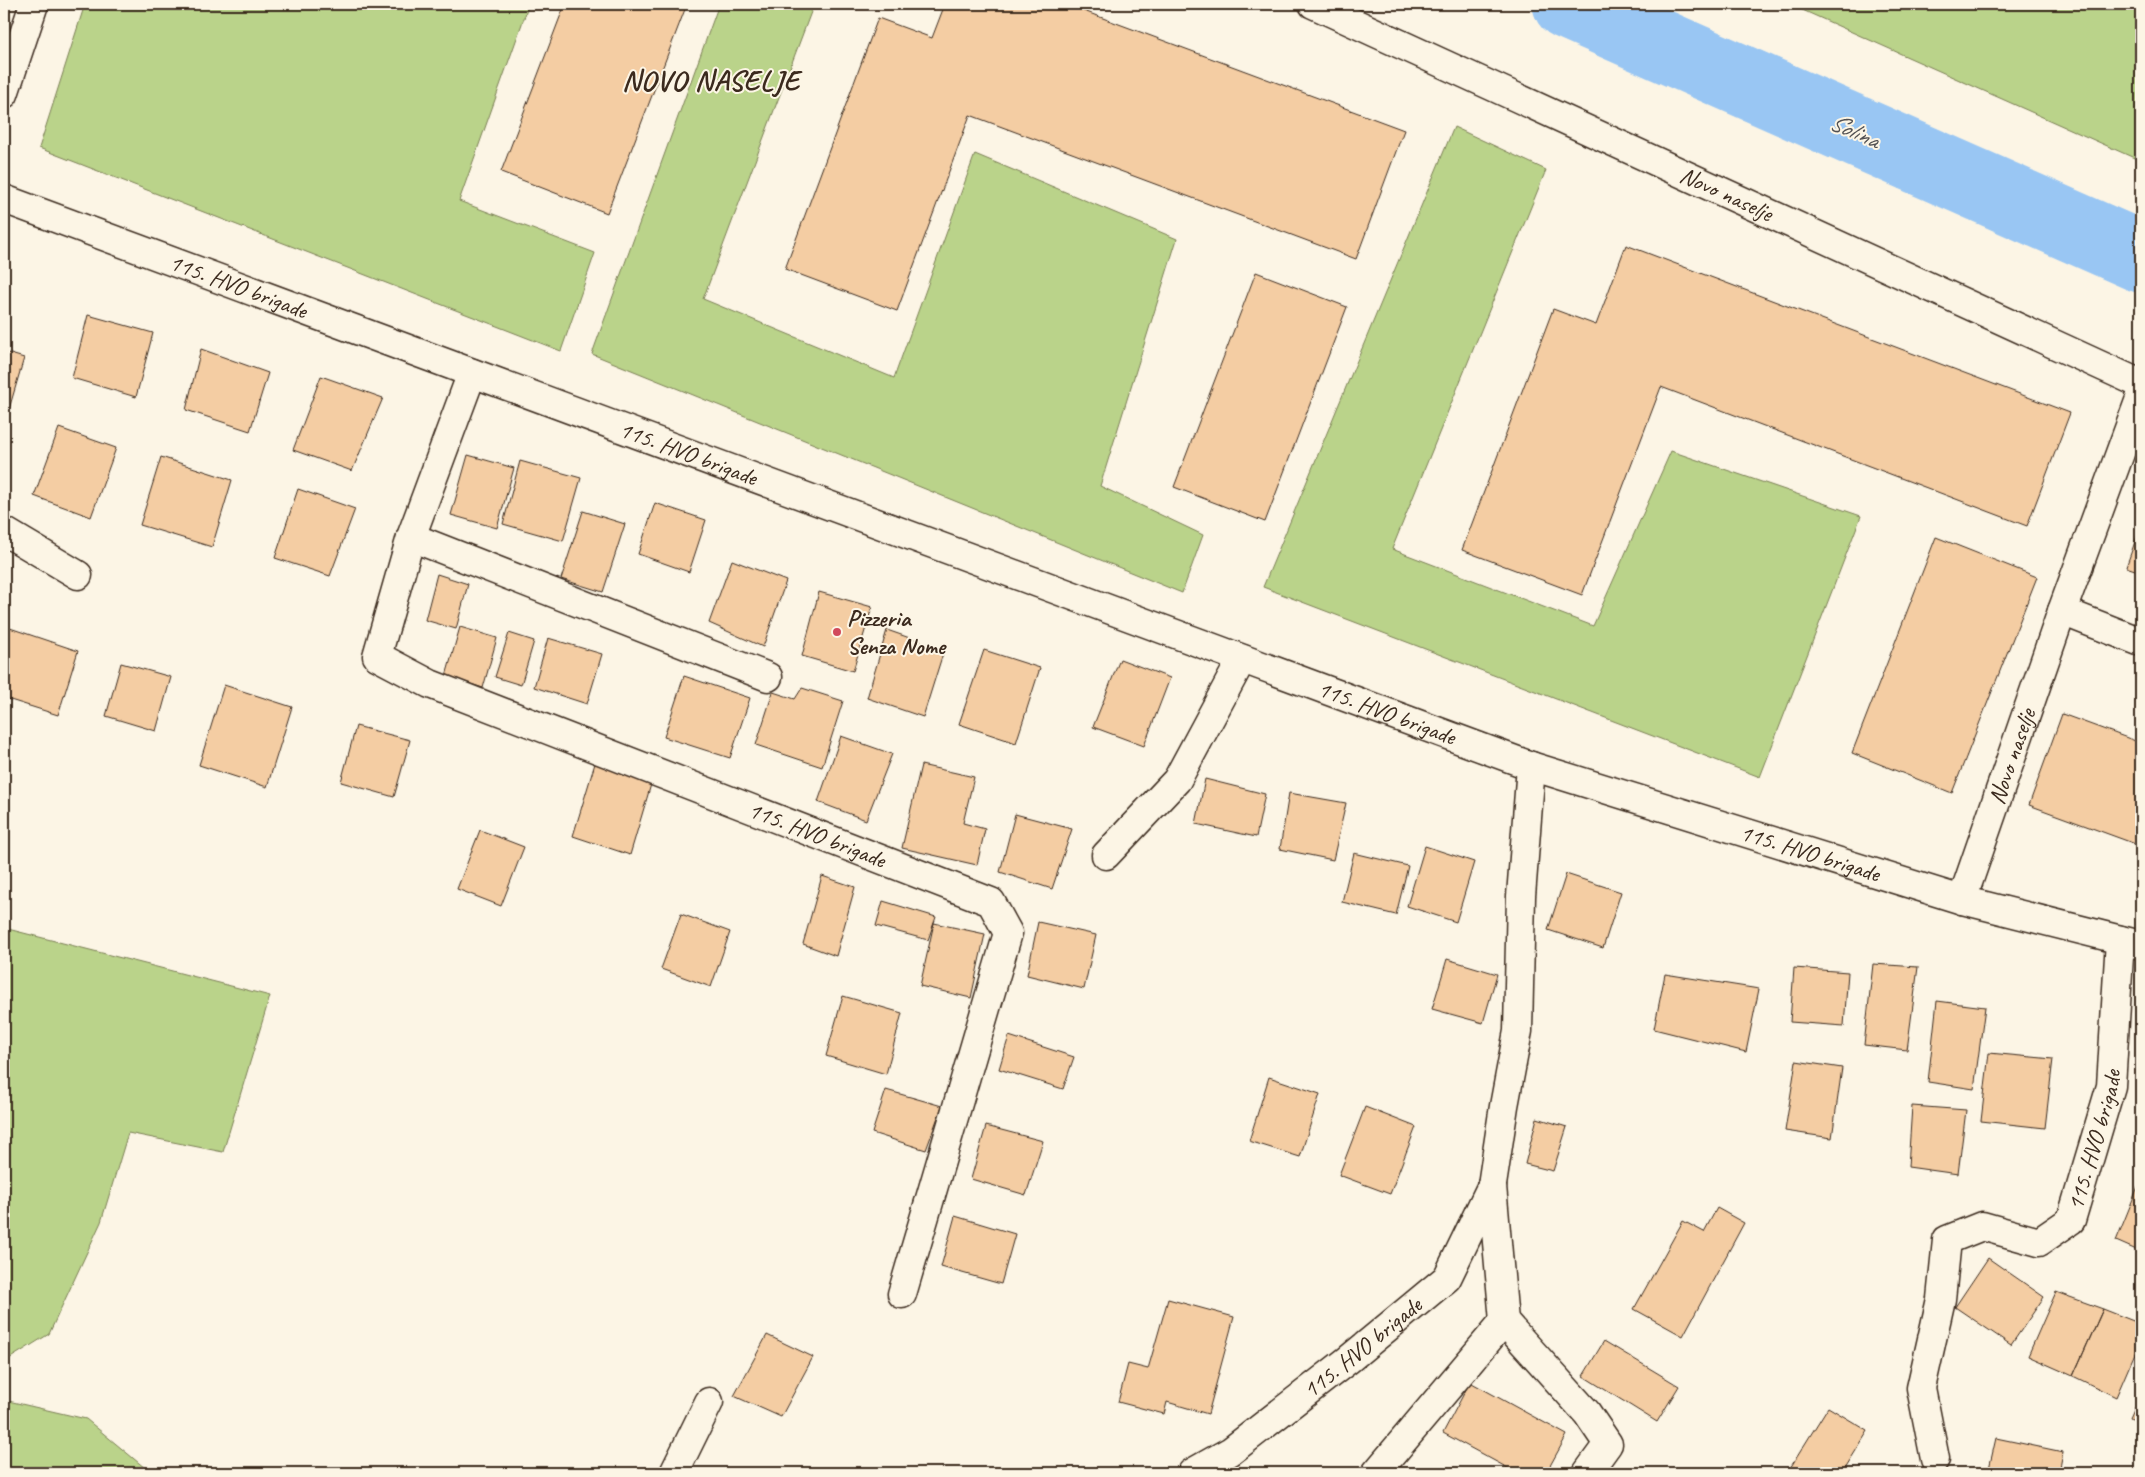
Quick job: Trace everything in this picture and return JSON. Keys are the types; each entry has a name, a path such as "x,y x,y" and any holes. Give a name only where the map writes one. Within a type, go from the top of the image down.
{"street":[{"path":"4,94 34,4"},
{"name":"Novo naselje","path":"1313,4 2141,384"},
{"name":"115. HVO brigade","path":"4,199 1531,766 1962,900 2130,943 2111,1086 2071,1220 2039,1242 1982,1226 1948,1240 1942,1299 1921,1388 1935,1459"},
{"name":"115. HVO brigade","path":"472,373 411,537 377,656 430,684 991,902 1008,933 902,1294"},
{"name":"Novo naselje","path":"1962,900 2062,611 2141,396"},
{"path":"4,531 78,575"},
{"path":"411,537 768,677"},
{"path":"2062,611 2141,642"},
{"path":"1106,854 1177,780 1242,658"},
{"name":"115. HVO brigade","path":"1504,1321 1492,1184 1518,1031 1521,896 1531,766"},
{"name":"115. HVO brigade","path":"1192,1473 1239,1444 1348,1360 1447,1278 1492,1184"},
{"path":"1376,1473 1504,1321 1587,1413 1608,1444 1587,1473"},
{"path":"674,1473 709,1402"}],"green space":[{"path":"85,4 529,4 459,201 595,253 561,351 39,148"},
{"path":"719,4 814,4 703,299 894,378 975,154 1177,239 1100,486 1203,535 1182,593 592,354"},
{"path":"1789,4 2141,4 2141,161"},
{"path":"1454,127 1546,170 1392,549 1593,626 1671,451 1861,516 1760,777 1263,587"},
{"path":"4,928 270,996 223,1152 128,1133 101,1222 49,1334 4,1362"},
{"path":"4,1400 86,1419 151,1473 4,1473"}],"building":[{"path":"565,4 687,4 607,213 501,172"},
{"path":"945,4 1065,4 1404,130 1356,259 970,115 897,311 785,269 878,18 932,38"},
{"path":"1626,245 2070,413 2027,526 1661,387 1582,595 1462,550 1553,309 1596,325"},
{"path":"1256,272 1347,307 1265,522 1174,487"},
{"path":"88,315 153,333 136,397 72,378"},
{"path":"201,349 268,373 250,431 186,410"},
{"path":"4,352 24,358 4,426"},
{"path":"321,376 383,398 352,471 293,450"},
{"path":"59,428 116,448 91,517 34,496"},
{"path":"468,455 514,468 497,528 451,515"},
{"path":"161,457 232,480 212,547 140,525"},
{"path":"520,461 581,478 563,541 503,524"},
{"path":"298,489 355,509 330,576 275,558"},
{"path":"655,503 706,520 689,572 638,554"},
{"path":"583,511 625,524 603,592 561,579"},
{"path":"2141,525 2141,572 2126,567"},
{"path":"1936,537 2037,577 1952,793 1852,753"},
{"path":"732,560 786,581 763,647 709,623"},
{"path":"437,574 468,584 456,629 425,620"},
{"name":"Pizzeria Senza Nome","path":"819,592 872,607 853,671 802,656"},
{"path":"4,626 78,651 58,715 4,698"},
{"path":"460,627 497,638 483,688 446,676"},
{"path":"887,630 944,650 923,717 867,698"},
{"path":"509,633 534,641 521,685 495,677"},
{"path":"548,638 602,654 587,704 534,687"},
{"path":"984,650 1040,668 1016,743 959,724"},
{"path":"1120,659 1170,678 1144,746 1093,727"},
{"path":"121,663 171,677 156,731 106,716"},
{"path":"684,676 750,698 730,758 664,737"},
{"path":"224,685 292,707 267,787 199,765"},
{"path":"802,688 843,701 822,767 756,745 773,692 795,699"},
{"path":"2062,714 2141,743 2141,846 2029,805"},
{"path":"356,726 410,740 394,797 341,782"},
{"path":"841,736 892,754 866,820 818,802"},
{"path":"596,760 652,781 630,855 573,836"},
{"path":"921,765 974,777 963,823 985,829 977,865 902,848"},
{"path":"1205,779 1265,794 1256,837 1196,824"},
{"path":"1289,793 1346,803 1333,860 1280,849"},
{"path":"1015,814 1072,829 1052,889 1000,872"},
{"path":"480,830 524,847 501,906 457,889"},
{"path":"1425,846 1474,862 1456,922 1407,906"},
{"path":"1354,853 1408,866 1396,915 1342,902"},
{"path":"1566,874 1621,892 1603,948 1548,930"},
{"path":"822,876 855,887 836,956 803,944"},
{"path":"883,901 936,917 928,940 876,926"},
{"path":"681,914 730,932 711,987 661,969"},
{"path":"1038,922 1096,935 1084,989 1027,975"},
{"path":"934,923 985,934 971,998 920,986"},
{"path":"1447,959 1497,974 1483,1023 1432,1009"},
{"path":"1873,964 1918,967 1907,1050 1864,1045"},
{"path":"1794,968 1848,972 1844,1026 1790,1022"},
{"path":"1665,974 1759,989 1746,1052 1654,1029"},
{"path":"843,996 902,1013 886,1074 826,1056"},
{"path":"1937,1001 1985,1007 1974,1089 1928,1082"},
{"path":"1009,1036 1074,1057 1063,1089 999,1069"},
{"path":"1989,1053 2053,1059 2045,1128 1981,1121"},
{"path":"1796,1061 1842,1068 1832,1138 1785,1131"},
{"path":"1269,1077 1320,1094 1300,1157 1249,1141"},
{"path":"886,1090 942,1106 926,1150 872,1133"},
{"path":"1912,1106 1966,1110 1958,1174 1908,1167"},
{"path":"1365,1107 1416,1127 1390,1194 1339,1175"},
{"path":"1537,1118 1567,1127 1553,1171 1525,1164"},
{"path":"986,1126 1043,1141 1026,1195 971,1179"},
{"path":"2139,1184 2141,1185 2141,1252 2116,1241"},
{"path":"1717,1208 1744,1223 1683,1336 1634,1309 1683,1221 1704,1232"},
{"path":"955,1216 1015,1234 1001,1284 941,1267"},
{"path":"1988,1258 2044,1297 2011,1345 1955,1307"},
{"path":"2056,1292 2103,1309 2073,1376 2028,1356"},
{"path":"1168,1299 1234,1317 1208,1414 1167,1402 1164,1414 1118,1402 1128,1364 1148,1369"},
{"path":"2103,1309 2141,1324 2141,1339 2116,1397 2073,1376"},
{"path":"767,1335 813,1357 781,1417 734,1396"},
{"path":"1604,1341 1679,1386 1657,1422 1583,1376"},
{"path":"1470,1382 1567,1435 1546,1473 1517,1473 1443,1433"},
{"path":"2141,1393 2141,1423 2130,1418"},
{"path":"1828,1407 1868,1431 1842,1473 1787,1473"},
{"path":"1996,1438 2063,1452 2059,1473 1988,1473"}],"waterway":[{"name":"Solina","path":"1568,4 2141,257"}],"place":[{"name":"Pizzeria Senza Nome","path":"837,632"}],"district":[{"name":"NOVO NASELJE","path":"711,80"}]}
